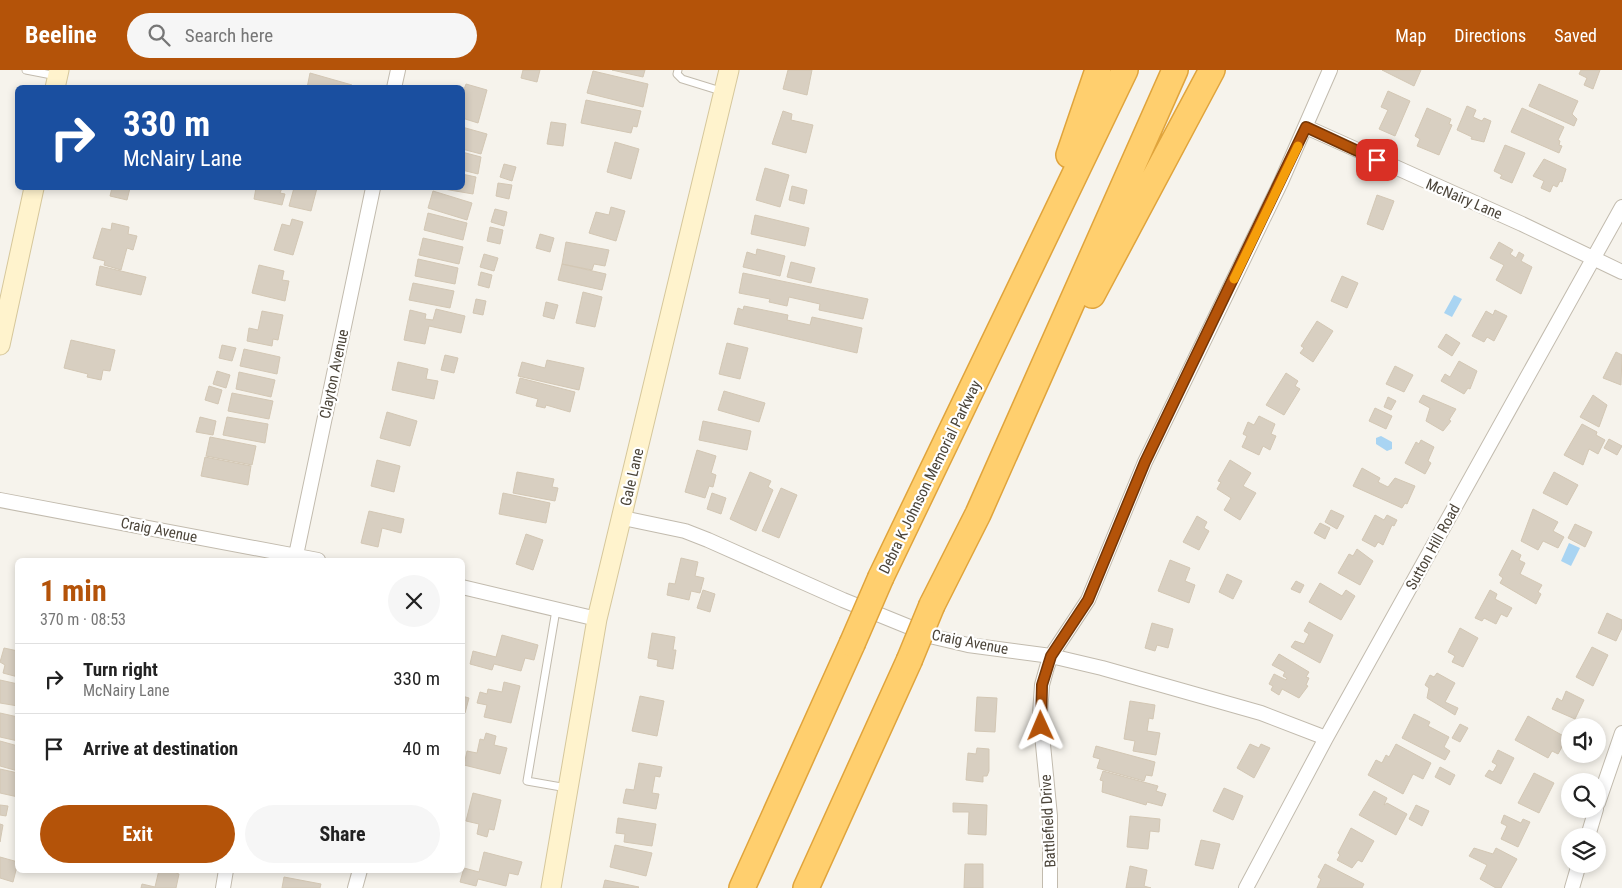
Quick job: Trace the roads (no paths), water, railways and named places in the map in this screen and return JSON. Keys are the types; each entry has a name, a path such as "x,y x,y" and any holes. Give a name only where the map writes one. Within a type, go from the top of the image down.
{"highway":[{"path":"1004,325 1098,70"},
{"name":"Debra K Johnson Memorial Parkway","path":"742,888 881,577 1004,325 1125,70"},
{"path":"978,514 1175,70"},
{"path":"806,888 909,661 932,605 1166,153 1212,70"}],"street":[{"path":"395,85 398,70"},
{"name":"Gale Lane","path":"551,888 597,619 623,518 729,70"},
{"name":"Battlefield Drive","path":"1050,888 1050,816 1040,702 1043,677 1051,656 1088,600 1145,462 1306,127 1330,70"},
{"name":"McNairy Lane","path":"1306,127 1594,257 1622,272"},
{"path":"0,345 34,190"},
{"name":"Clayton Avenue","path":"295,558 373,190"},
{"name":"Sutton Hill Road","path":"1246,888 1326,738 1622,207"},
{"name":"Craig Avenue","path":"0,500 295,558"},
{"name":"Craig Avenue","path":"623,518 685,532 708,540 874,614 934,637 968,645 1051,656 1184,689 1261,712 1326,738"},
{"path":"465,589 597,619"},
{"path":"1606,780 1622,733"},
{"path":"223,888 226,873"},
{"path":"355,888 359,873"},
{"path":"1572,888 1576,873"}],"lane":[{"path":"26,70 57,78"},
{"path":"678,70 677,74 682,79 724,92"},
{"path":"556,610 527,781 568,788"}],"water":[{"path":"1454,295 1462,299 1452,317 1444,313"},
{"path":"1381,436 1392,442 1392,449 1387,451 1376,444 1376,438"},
{"path":"1569,543 1580,548 1571,566 1561,561"}]}
